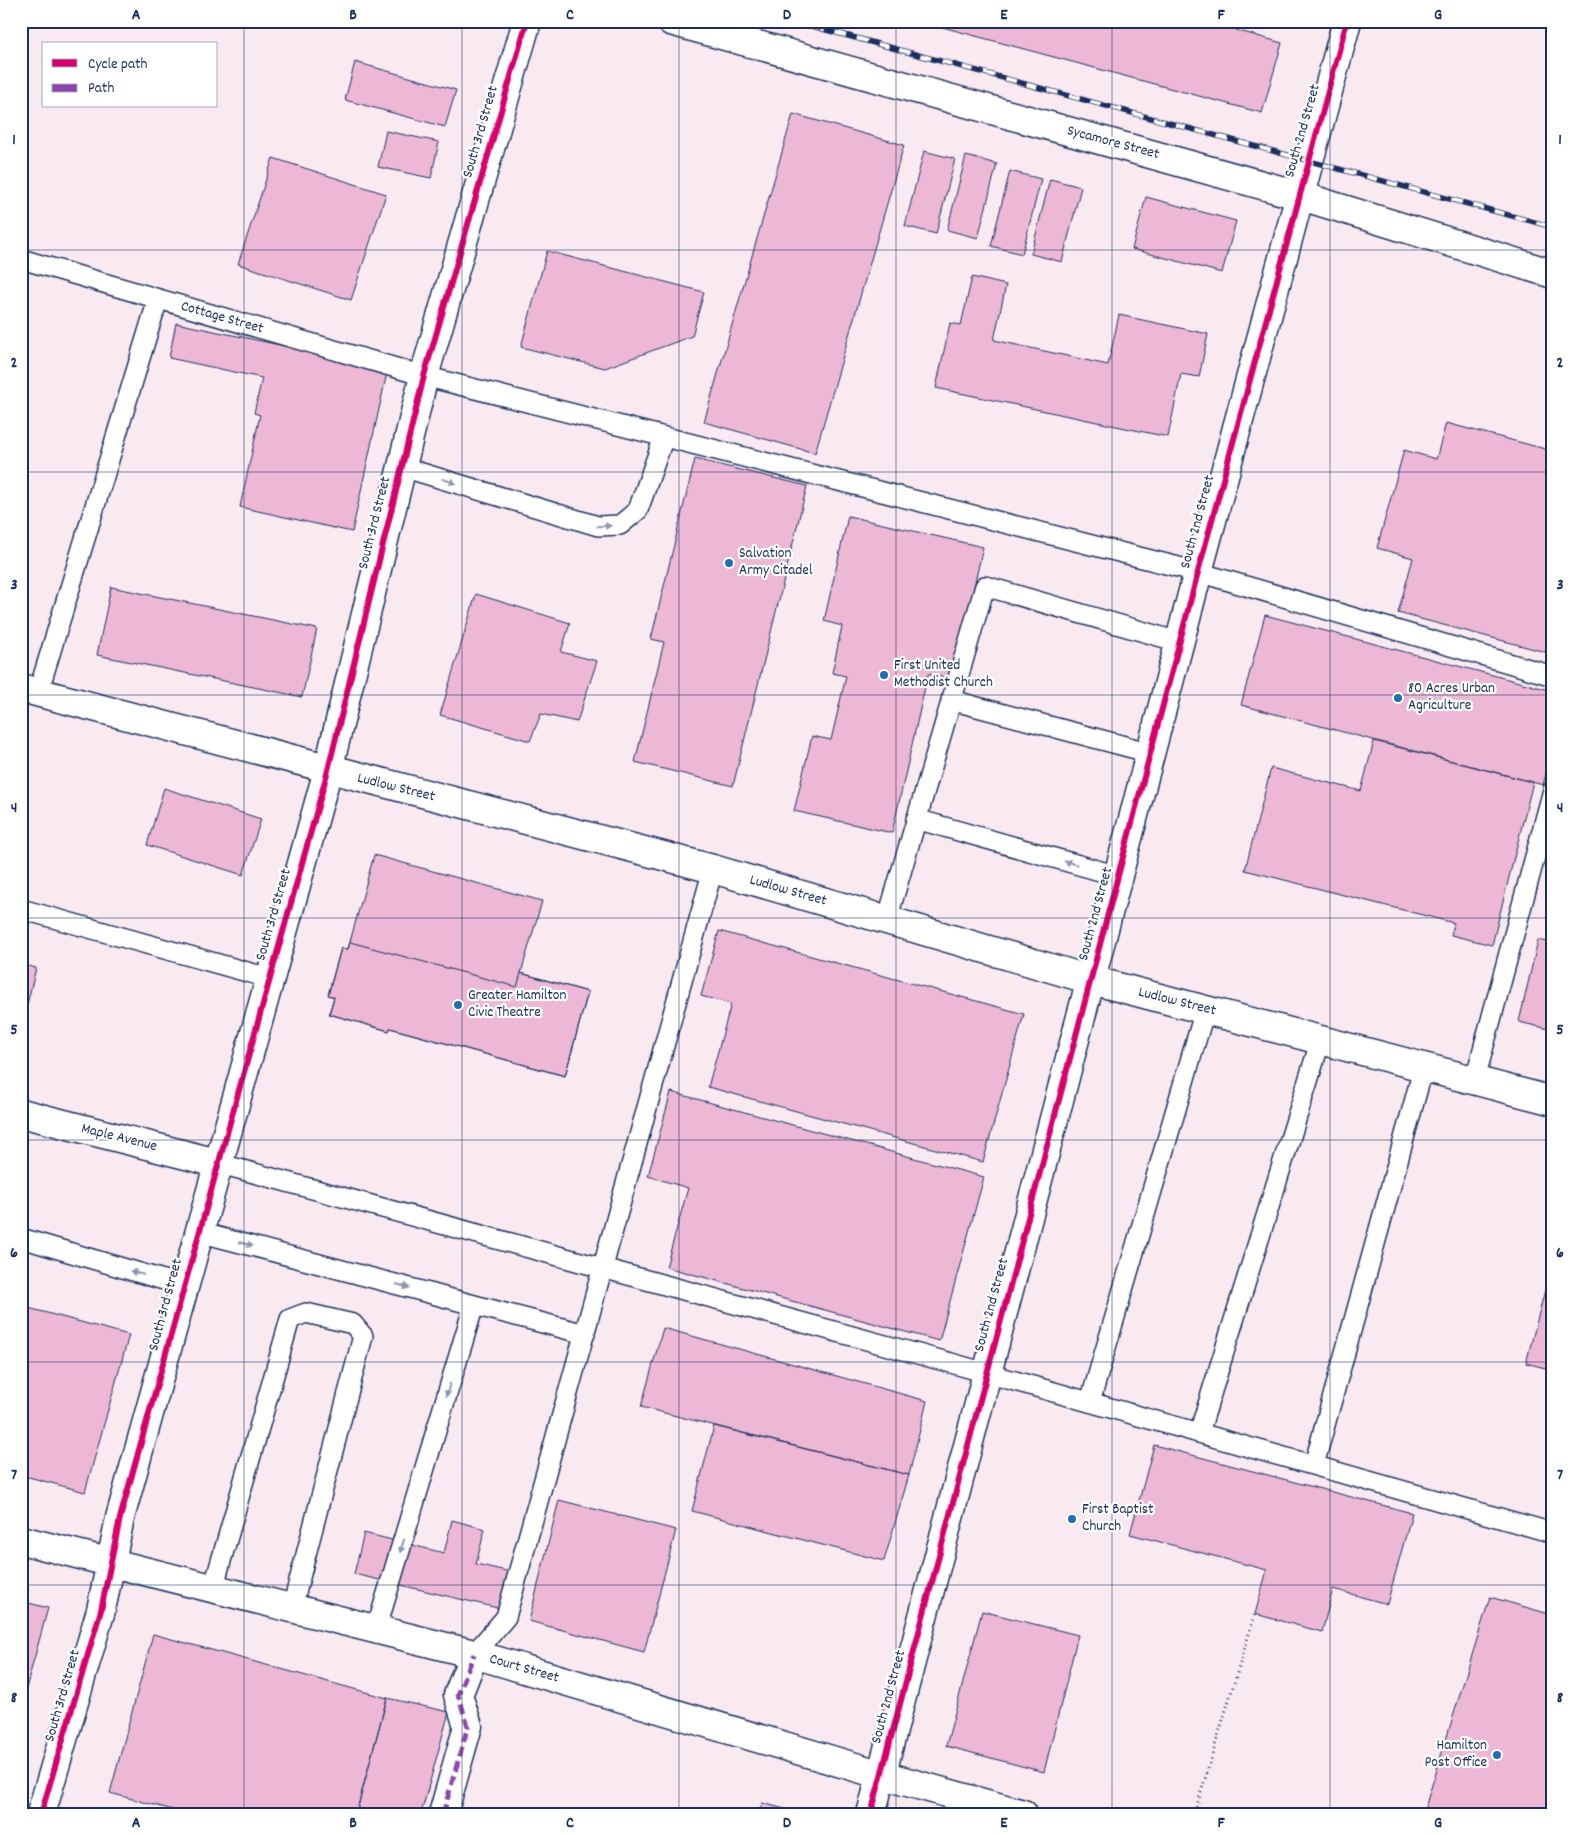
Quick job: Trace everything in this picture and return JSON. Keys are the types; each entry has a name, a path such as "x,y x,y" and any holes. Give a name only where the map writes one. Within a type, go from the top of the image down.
{"street":[{"name":"South 3rd Street","path":"42,1814 101,1610 110,1561 198,1232 328,770 424,376 527,21"},
{"name":"Sycamore Street","path":"671,21 1298,195 1553,274"},
{"name":"South 2nd Street","path":"871,1814 1179,642 1298,195 1347,21"},
{"name":"Ludlow Street","path":"30,691 713,869 1091,980 1553,1100"},
{"name":"Maple Avenue","path":"21,1113 217,1163"},
{"name":"Court Street","path":"21,1540 474,1654 882,1775 1023,1814"},
{"path":"443,1814 468,1726 458,1695 474,1654"}],"lane":[{"name":"Cottage Street","path":"21,259 424,376 1198,572 1553,676"},
{"path":"30,691 158,299"},
{"path":"402,467 598,526 620,525 638,510 664,437"},
{"path":"886,920 984,586 1179,642"},
{"path":"951,700 1151,753"},
{"path":"1475,1079 1553,790"},
{"path":"916,819 1118,876"},
{"path":"474,1654 506,1617 713,869"},
{"path":"21,908 269,978"},
{"path":"1090,1402 1205,1010"},
{"path":"1199,1432 1321,1039"},
{"path":"1314,1465 1424,1066"},
{"path":"217,1163 987,1373 1553,1532"},
{"path":"198,1232 585,1334"},
{"path":"21,1238 184,1286"},
{"path":"376,1630 474,1305"},
{"path":"213,1589 290,1319 306,1312 353,1324 363,1336 292,1608"}],"path":[{"path":"1195,1812 1255,1614"}],"building":[{"path":"920,21 1239,21 1236,30 1282,43 1262,113"},
{"path":"355,62 456,90 445,127 345,100"},
{"path":"793,114 904,145 815,453 704,422"},
{"path":"386,131 439,142 431,178 378,167"},
{"path":"924,151 955,159 936,234 905,226"},
{"path":"966,156 997,164 978,238 947,230"},
{"path":"273,158 386,194 351,300 238,264"},
{"path":"1010,171 1041,179 1022,254 991,246"},
{"path":"1050,179 1081,187 1062,262 1031,254"},
{"path":"1146,197 1236,221 1222,273 1132,249"},
{"path":"547,251 704,292 692,336 605,368 521,347"},
{"path":"972,277 1006,285 994,340 1108,365 1119,315 1208,334 1199,377 1181,374 1168,437 936,388 950,323 961,325"},
{"path":"176,323 388,368 352,532 240,507 260,415 254,413 262,378 169,358"},
{"path":"1446,423 1553,451 1553,654 1398,613 1413,558 1377,548 1404,450 1436,459"},
{"name":"Salvation Army Citadel","path":"695,459 807,486 733,786 635,762 664,642 651,639"},
{"name":"First United Methodist Church","path":"848,516 983,547 953,679 928,674 892,833 794,811 812,736 831,740 846,676 832,673 842,626 824,621"},
{"path":"111,587 317,629 302,697 97,655"},
{"path":"476,594 570,623 561,652 597,661 577,722 541,714 530,741 440,715"},
{"name":"80 Acres Urban Agriculture","path":"1265,615 1553,691 1553,749 1543,785 1241,705"},
{"path":"1374,741 1533,782 1492,945 1451,935 1454,923 1245,870 1271,768 1361,791"},
{"path":"164,788 261,819 243,875 147,845"},
{"path":"374,855 542,901 521,973 588,992 565,1076 390,1028 389,1031 329,1014 334,997 328,995 341,948 348,949"},
{"path":"719,931 1024,1014 983,1162 708,1087 731,1004 701,996"},
{"path":"1538,940 1553,943 1553,1030 1519,1022"},
{"name":"Greater Hamilton Civic Theatre","path":"350,942 517,987 521,973 588,992 565,1076 390,1028 389,1031 329,1014 334,997 328,995 341,948 348,949"},
{"path":"21,964 36,968 21,1029"},
{"path":"671,1092 984,1177 939,1341 666,1267 688,1188 648,1176"},
{"path":"1553,1259 1553,1370 1526,1363"},
{"path":"21,1306 129,1335 85,1492 21,1475"},
{"path":"663,1328 927,1401 909,1475 641,1407"},
{"path":"714,1426 909,1475 884,1561 692,1511"},
{"path":"1154,1445 1412,1513 1387,1604 1333,1589 1322,1632 1255,1614 1267,1570 1130,1534"},
{"path":"559,1500 676,1530 644,1652 529,1621"},
{"path":"452,1520 485,1529 476,1564 515,1573 506,1610 354,1574 364,1533 444,1553"},
{"name":"Hamilton Post Office","path":"1490,1597 1553,1615 1553,1814 1423,1814"},
{"path":"21,1601 48,1608 21,1707"},
{"path":"982,1611 1078,1635 1044,1772 946,1746"},
{"path":"153,1634 387,1698 356,1814 188,1814 110,1793"},
{"path":"387,1698 449,1712 421,1814 356,1814"},
{"path":"762,1803 804,1814 759,1814"}],"railway":[{"path":"793,21 1553,227"}],"marked path":[{"path":"443,1814 468,1726 458,1695 474,1654"}],"cycle path":[{"path":"41,1814 101,1610 120,1518 328,770 424,376 527,21"},
{"path":"871,1814 1198,572 1347,21"}],"place":[{"name":"Salvation Army Citadel","path":"729,563"},
{"name":"First United Methodist Church","path":"884,675"},
{"name":"80 Acres Urban Agriculture","path":"1398,698"},
{"name":"Greater Hamilton Civic Theatre","path":"458,1005"},
{"name":"First Baptist Church","path":"1072,1519"},
{"name":"Hamilton Post Office","path":"1497,1755"}]}
